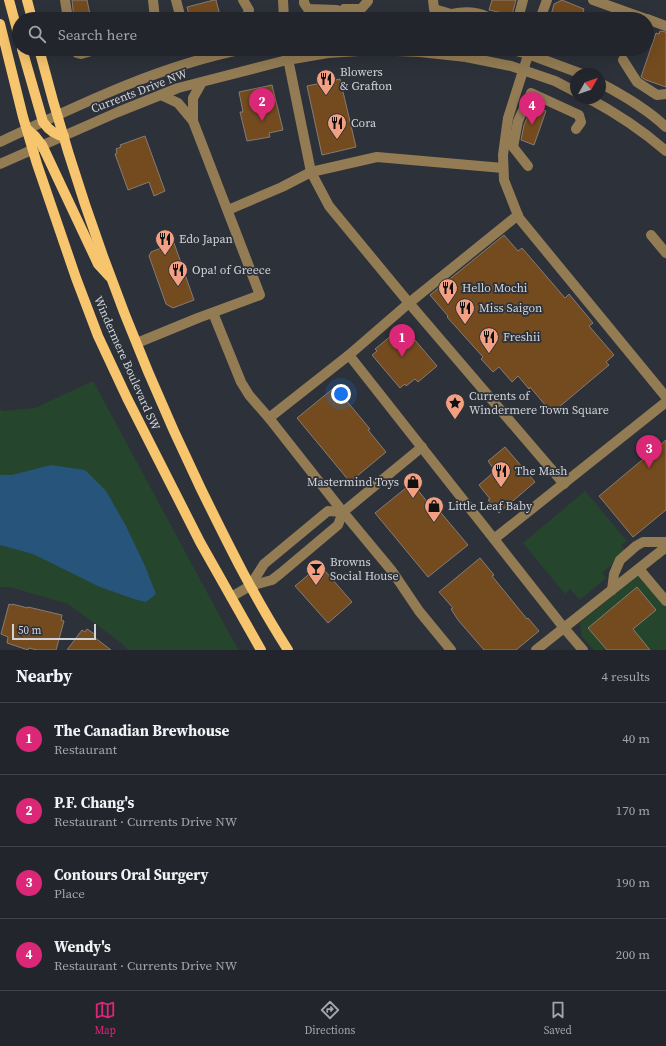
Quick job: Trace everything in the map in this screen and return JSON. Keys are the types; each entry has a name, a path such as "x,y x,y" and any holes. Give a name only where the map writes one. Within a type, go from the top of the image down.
{"main road":[{"path":"9,0 12,12"},
{"path":"27,0 30,12"},
{"name":"Windermere Boulevard SW","path":"0,24 27,129 38,148 73,271 98,336 200,542 261,650"},
{"path":"24,56 43,122 47,128 58,136 64,136"},
{"name":"Windermere Boulevard SW","path":"41,56 56,115 84,200 137,343 188,461 250,586 288,650"},
{"path":"38,148 98,264 112,278"}],"street":[{"path":"65,0 67,12"},
{"path":"153,0 154,12"},
{"path":"176,0 179,12"},
{"path":"243,0 249,5"},
{"path":"283,0 284,12"},
{"path":"304,0 304,4 308,9 361,10 368,1"},
{"path":"433,0 434,9 444,12"},
{"path":"520,12 523,0"},
{"path":"543,12 547,0"},
{"path":"593,0 626,12"},
{"path":"654,22 666,26"},
{"path":"654,28 666,32"},
{"name":"Currents Drive NW","path":"0,142 56,115 131,83 172,68 212,56"},
{"path":"287,56 311,172 329,206 409,303 564,484"},
{"name":"Currents Drive NW","path":"0,164 118,112 178,88 287,60 310,56"},
{"name":"Currents Drive NW","path":"451,56 511,66 555,81 570,89"},
{"path":"528,56 508,118 503,155 504,180 519,218 666,397"},
{"path":"541,56 570,69"},
{"path":"623,60 636,82 657,95 666,94"},
{"path":"193,121 193,98 202,82"},
{"path":"606,86 655,117 666,126"},
{"path":"528,166 513,147 518,121 531,93 579,115 581,122 576,129"},
{"path":"137,343 260,296 193,121 190,115 178,103 161,95"},
{"path":"599,104 616,113 655,141 666,151"},
{"path":"228,210 282,187 311,172 377,158 503,168"},
{"path":"269,418 349,356 409,303 518,215"},
{"path":"651,235 666,253"},
{"path":"213,313 241,382 249,395 392,571 418,611 451,650"},
{"path":"349,356 583,650"},
{"path":"494,539 666,402"},
{"path":"231,597 250,586 272,580 281,573 338,525 343,512 422,447"},
{"path":"250,586 264,564 328,511 343,512"},
{"path":"612,590 614,574 620,560 643,542 666,542"},
{"path":"536,650 666,547"},
{"path":"639,569 666,601"}],"green space":[{"path":"93,381 239,650 128,650 120,642 68,604 10,587 0,587 0,409 3,411 35,408"},
{"path":"585,491 627,541 621,545 627,552 602,573 606,578 580,600 570,589 565,594 523,543"},
{"path":"638,575 666,607 666,650 594,650 582,637 580,623"}],"water":[{"path":"51,465 85,470 106,491 126,526 145,566 156,594 146,602 100,587 33,554 0,545 0,475 12,475"}],"building":[{"path":"72,0 87,0 90,12 73,12"},
{"path":"216,0 219,12 188,12 187,7"},
{"path":"492,0 516,0 513,12 498,12 489,10"},
{"path":"562,0 584,9 583,12 552,12 554,4"},
{"path":"660,31 666,32 666,87 641,77 648,56 654,56 654,39 656,33 659,34"},
{"path":"340,79 356,147 322,155 307,86"},
{"path":"272,85 283,130 269,133 270,137 247,141 240,112 243,112 239,92"},
{"path":"532,106 546,111 534,145 521,140 524,125"},
{"path":"145,136 165,191 154,196 149,182 128,190 115,154 117,153 116,149 121,147 120,145"},
{"path":"504,235 518,251 522,248 565,298 569,294 593,323 589,326 614,355 606,362 609,365 552,413 530,387 529,389 518,376 512,382 499,367 493,372 481,359 483,357 447,317 448,316 430,295"},
{"path":"174,243 194,300 173,308 166,304 149,256 151,252"},
{"path":"403,326 437,366 418,382 415,379 406,386 405,384 400,388 372,355 377,351 375,349"},
{"path":"335,387 370,429 368,430 386,452 350,482 297,418"},
{"path":"666,440 666,510 633,537 599,496"},
{"path":"505,447 535,482 499,513 488,500 490,499 479,485 495,471 488,461"},
{"path":"412,483 429,504 432,502 468,545 428,577 375,513"},
{"path":"480,558 494,575 492,576 527,619 528,618 539,631 516,650 484,650 458,620 451,609 453,608 439,592"},
{"path":"320,565 352,602 328,623 295,586"},
{"path":"637,587 656,610 633,629 650,650 607,650 588,628"},
{"path":"9,604 62,615 61,620 64,621 56,650 37,650 29,648 28,650 7,643 8,637 1,634"},
{"path":"87,629 96,635 94,637 111,650 67,650 82,630 85,632"}],"place":[{"name":"Blowers & Grafton","path":"326,96"},
{"name":"P.F. Chang's","path":"262,121"},
{"name":"Wendy's","path":"532,125"},
{"name":"Cora","path":"337,140"},
{"name":"Edo Japan","path":"165,256"},
{"name":"Opa! of Greece","path":"178,287"},
{"name":"Hello Mochi","path":"448,305"},
{"name":"Miss Saigon","path":"465,325"},
{"name":"Freshii","path":"489,354"},
{"name":"The Canadian Brewhouse","path":"402,357"},
{"name":"Currents of Windermere Town Square","path":"455,420"},
{"name":"Contours Oral Surgery","path":"649,468"},
{"name":"The Mash","path":"501,488"},
{"name":"Mastermind Toys","path":"413,499"},
{"name":"Little Leaf Baby","path":"434,523"},
{"name":"Browns Social House","path":"316,586"}]}
